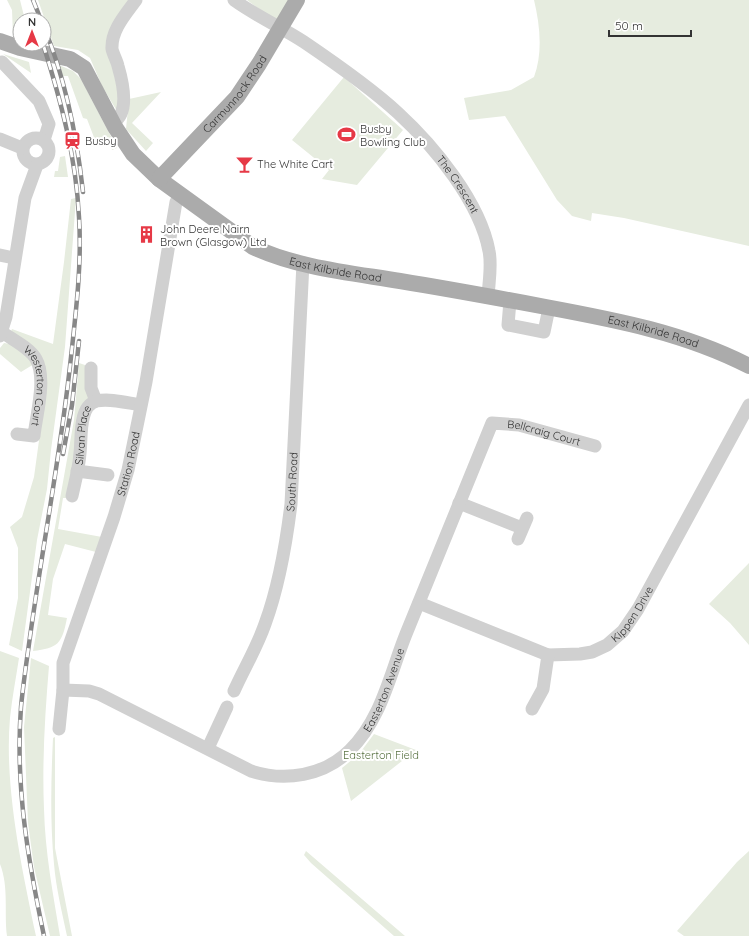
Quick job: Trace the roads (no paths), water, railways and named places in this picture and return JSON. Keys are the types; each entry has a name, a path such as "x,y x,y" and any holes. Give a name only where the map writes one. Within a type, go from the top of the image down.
{"main road":[{"name":"Carmunnock Road","path":"159,179 237,97 259,64 297,0"},
{"name":"East Kilbride Road","path":"0,41 32,51 58,55 77,63 84,68 113,123 133,154 159,179 253,247 267,253 303,263 644,326 674,335 749,366"}],"street":[{"path":"113,123 118,120 121,115 123,102 122,84 112,49 114,35 116,29 136,0"},
{"name":"The Crescent","path":"234,0 280,27 347,73 398,113 449,169 470,203 485,234 489,252 490,273 488,296"},
{"path":"1,334 25,198 37,165 46,160 49,155 49,150 44,140 49,124 39,100 2,62"},
{"path":"37,165 25,160 22,148 27,140 31,138 44,140"},
{"path":"0,139 22,148"},
{"name":"Station Road","path":"59,729 63,690 62,672 65,657 114,518 128,470 140,405 146,382 176,202 181,195"},
{"path":"0,255 14,258"},
{"name":"South Road","path":"234,691 265,624 277,584 287,537 291,504 303,263"},
{"path":"510,301 508,325 544,332 550,308"},
{"name":"Westerton Court","path":"1,334 30,353 36,359 40,367 41,394 34,436 17,434"},
{"path":"91,368 91,388 96,401"},
{"name":"Silvan Place","path":"72,496 80,453 82,420 89,405 96,401 109,400 140,405"},
{"name":"Kippen Drive","path":"419,603 548,654 592,652 607,645 630,622 749,405"},
{"name":"Easterton Avenue","path":"63,690 89,691 99,694 251,771 267,776 299,776 314,772 338,760 360,739 369,727 382,699 492,423"},
{"name":"Bellcraig Court","path":"492,423 519,424 595,446"},
{"name":"Silvan Place","path":"77,470 108,475"},
{"path":"459,503 522,528"},
{"path":"532,709 544,689 548,654"},
{"path":"208,748 227,707"}],"railway":[{"path":"33,0 38,12"},
{"path":"52,49 64,87 74,129 83,192"},
{"path":"44,936 28,851 21,794 21,707 34,608 67,393 75,322 80,252 79,217 75,173 62,108 45,52"},
{"path":"63,454 72,405 79,341"}],"place":[{"name":"Busby Bowling Club","path":"347,135"},
{"name":"Busby","path":"72,141"},
{"name":"The White Cart","path":"244,164"},
{"name":"John Deere Nairn Brown (Glasgow) Ltd","path":"147,235"}],"park label":[{"name":"Easterton Field","path":"381,755"}]}
